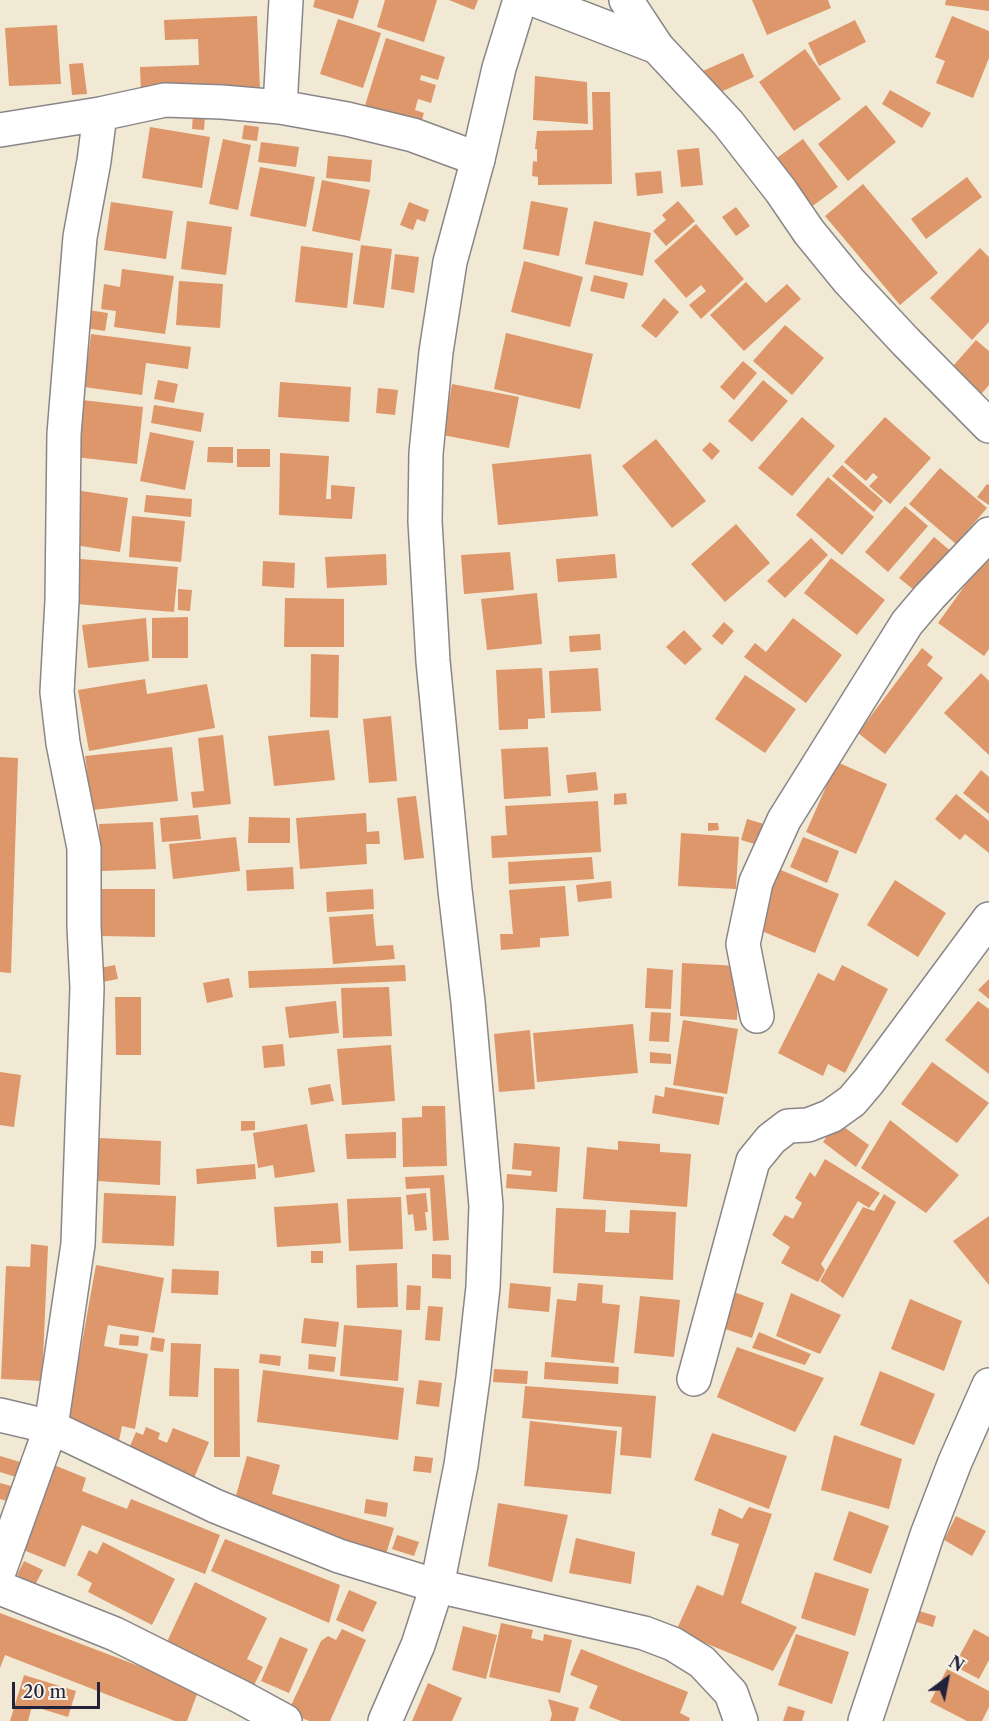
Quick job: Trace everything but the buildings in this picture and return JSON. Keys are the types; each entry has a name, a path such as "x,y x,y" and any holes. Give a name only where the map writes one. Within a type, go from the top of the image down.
{"street":[{"path":"280,107 286,0"},
{"path":"385,1721 418,1645 437,1586 460,1465 483,1287 486,1206 468,1002 433,661 425,520 426,453 436,352 450,262 520,0"},
{"path":"535,0 657,47"},
{"path":"626,0 657,47 728,123 781,191 809,232 849,281 989,426"},
{"path":"0,130 100,114 165,100 222,102 280,107 347,119 413,135 478,159"},
{"path":"0,1569 51,1427 78,1244 87,988 84,848 63,743 57,692 62,601 64,434 80,237 100,114"},
{"path":"757,1016 743,944 756,882 784,820 907,623 989,534"},
{"path":"694,1379 753,1161 771,1139 788,1126 807,1125 831,1116 852,1101 989,920"},
{"path":"864,1721 927,1535 955,1462 989,1385"},
{"path":"0,1415 51,1427 215,1506 339,1556 437,1586 644,1633 673,1644 702,1662 731,1693 743,1720"},
{"path":"0,1588 115,1634 285,1721"}]}
